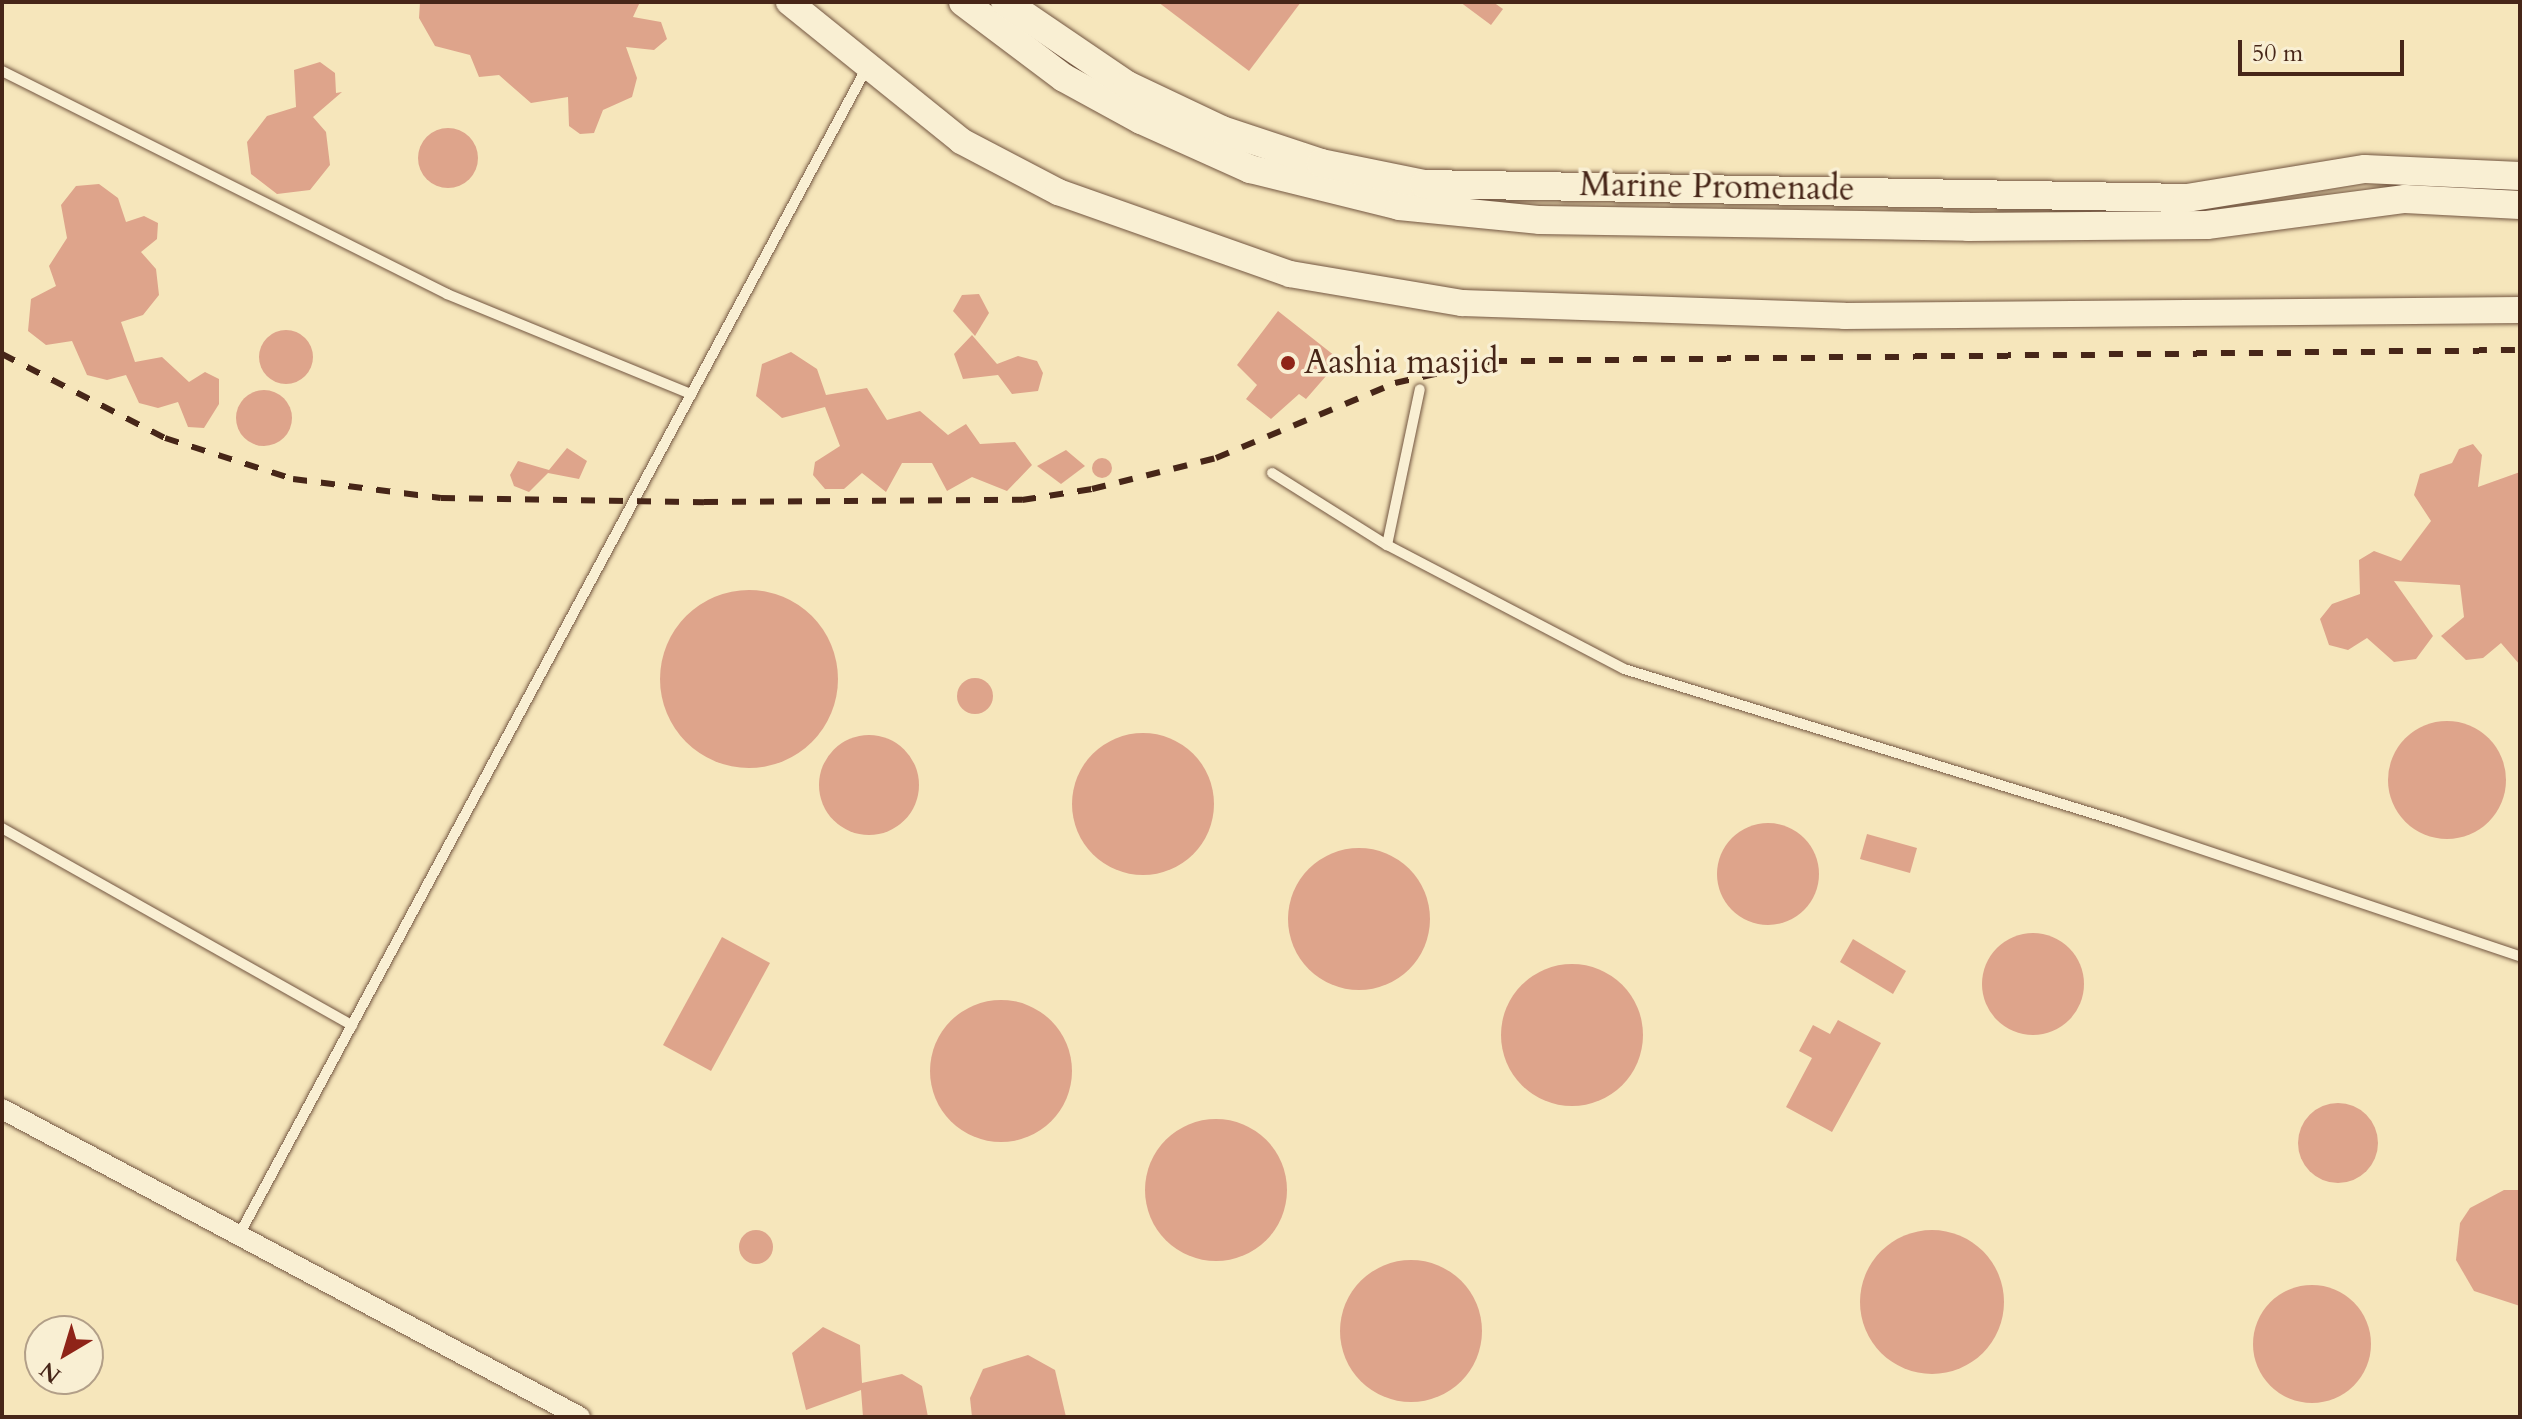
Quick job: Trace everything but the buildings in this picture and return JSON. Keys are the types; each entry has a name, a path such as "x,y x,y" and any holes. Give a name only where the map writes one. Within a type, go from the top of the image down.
{"main road":[{"name":"Marine Promenade","path":"963,2 1064,78 1141,120 1250,169 1399,206 1540,220 1984,227 2207,225 2405,199 2520,205"},
{"name":"Marine Promenade","path":"1005,2 1127,85 1222,130 1321,163 1424,184 2187,198 2365,169 2520,176"}],"street":[{"path":"789,2 961,141 1058,192 1290,274 1462,303 1844,316 2520,310"},
{"path":"2,1109 580,1417"}],"lane":[{"path":"239,1235 867,67"},
{"path":"2,71 447,294 691,394"},
{"path":"1387,545 1420,389"},
{"path":"1272,473 1387,545 1624,669 2124,823 2520,956"},
{"path":"2,828 352,1025"}],"railway":[{"path":"2,354 165,438 293,479 441,498 704,502 1022,500 1092,489 1216,458 1395,383 1493,361 2520,350"}],"place":[{"name":"Aashia masjid","path":"1288,363"}]}
